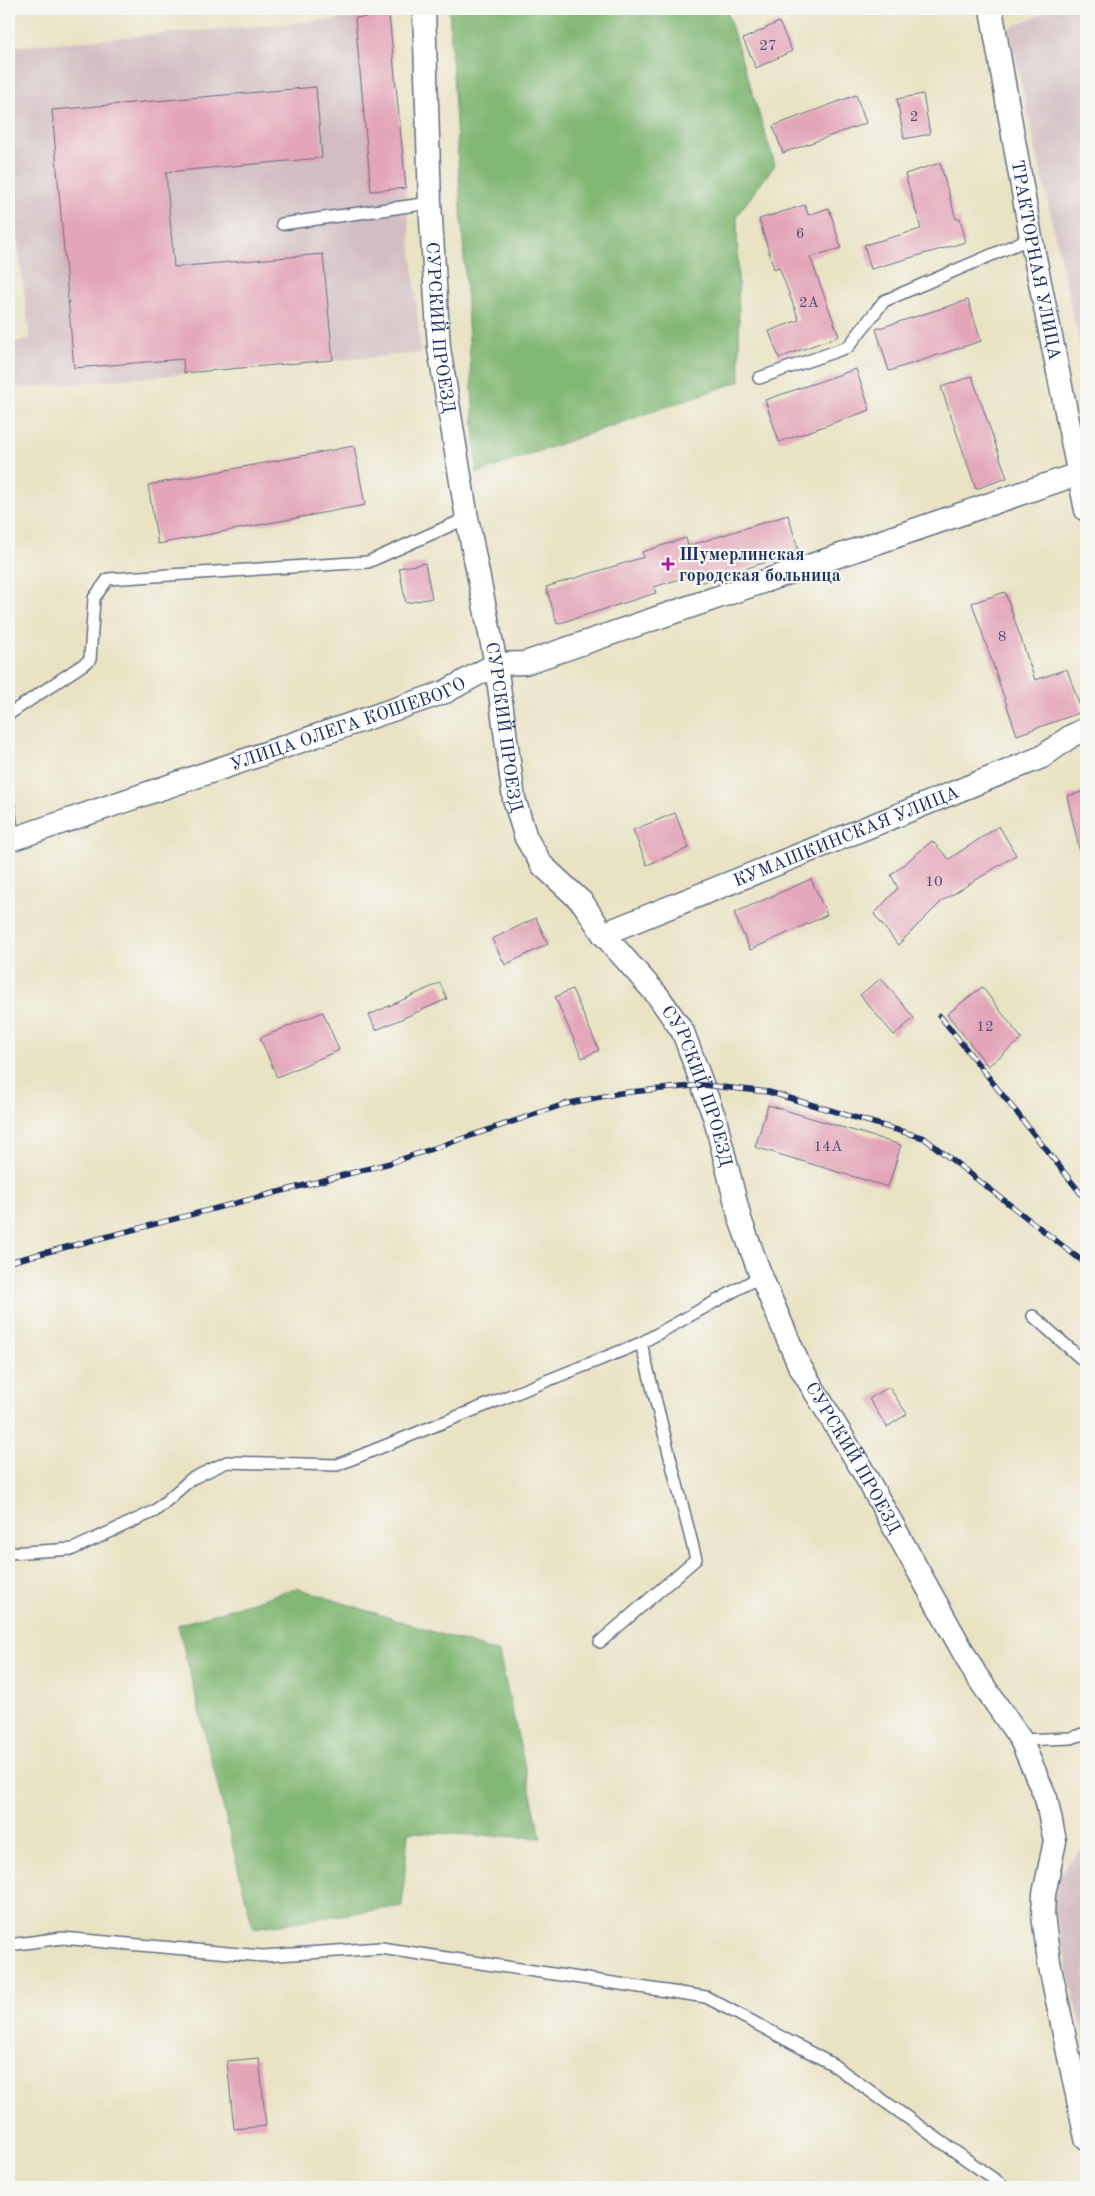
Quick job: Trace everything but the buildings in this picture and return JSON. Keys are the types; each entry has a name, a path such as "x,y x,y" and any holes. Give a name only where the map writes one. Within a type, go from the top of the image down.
{"street":[{"name":"СУРСКИЙ ПРОЕЗД","path":"424,9 430,203 439,348 467,518 496,664 514,800 526,838 542,865 582,903 603,934 658,996 683,1032 715,1119 740,1219 761,1276 799,1366 860,1466 976,1675 1021,1740 1046,1798 1054,1842 1044,1894 1043,1915 1049,1962 1086,2138"},
{"name":"ТРАКТОРНАЯ УЛИЦА","path":"991,9 1031,238 1086,510"},
{"name":"УЛИЦА ОЛЕГА КОШЕВОГО","path":"13,839 445,692 496,664 525,663 1078,474"},
{"name":"КУМАШКИНСКАЯ УЛИЦА","path":"603,934 1042,757 1071,736 1086,729"}],"lane":[{"path":"282,224 430,203"},
{"path":"759,378 848,347 884,301 1031,238"},
{"path":"9,714 90,660 94,598 108,579 368,562 467,518"},
{"path":"9,806 13,839"},
{"path":"9,1553 73,1549 155,1511 190,1479 227,1462 337,1465 641,1343 761,1276"},
{"path":"1033,1316 1086,1363"},
{"path":"600,1642 696,1559 641,1343"},
{"path":"1021,1740 1071,1738 1086,1733"},
{"path":"9,1945 62,1938 263,1956 381,1948 706,1997 832,2064 1005,2187"}],"shaded area":[{"path":"1054,9 1086,9 1086,374 1009,28"},
{"path":"389,15 421,353 9,389 9,343 30,339 9,168 9,47"},
{"path":"1086,1846 1086,2048 1052,1900 1057,1880 1068,1863"}],"green space":[{"path":"449,9 726,9 775,165 737,215 740,381 477,473"},
{"path":"297,1588 499,1653 541,1838 408,1832 402,1906 253,1928 178,1625"}],"railway":[{"path":"940,1016 1086,1200"},
{"path":"9,1262 390,1163 565,1104 620,1093 703,1085 769,1092 924,1138 1086,1264"}],"place":[{"name":"Шумерлинская городская больница","path":"668,564"}]}
